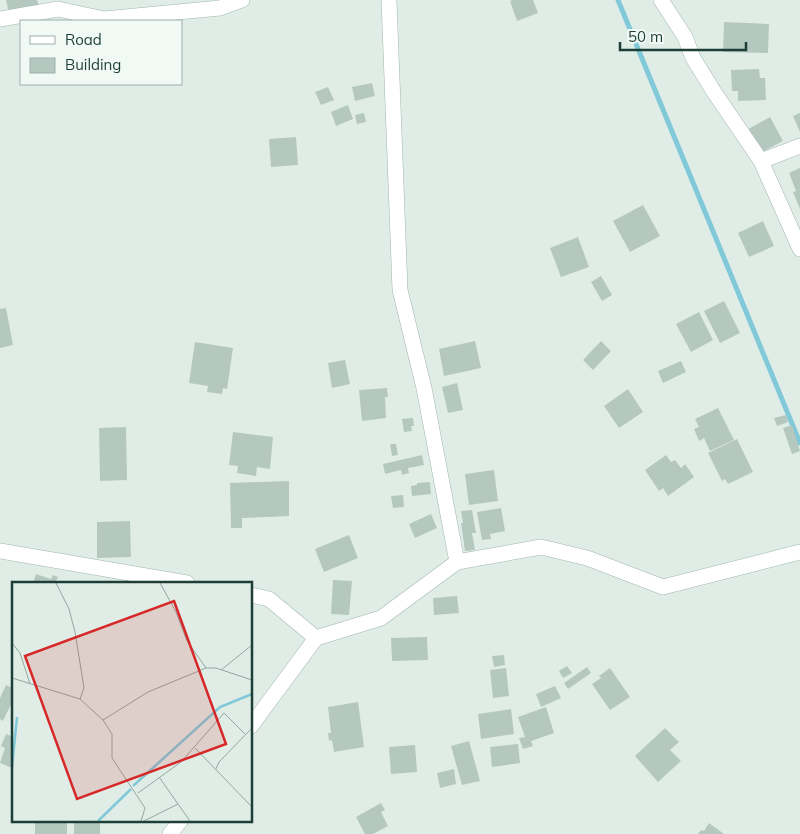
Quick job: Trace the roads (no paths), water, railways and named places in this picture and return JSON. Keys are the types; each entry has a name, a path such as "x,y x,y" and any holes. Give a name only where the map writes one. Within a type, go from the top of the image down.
{"street":[{"path":"0,19 58,9 104,19 220,8 242,0"},
{"path":"389,0 400,290 424,388 457,562"},
{"path":"661,0 685,37 693,58 761,162 800,249"},
{"path":"761,162 800,146"},
{"path":"252,725 316,638 381,618 457,562 541,547 588,558 663,587 800,552"},
{"path":"0,552 181,582"},
{"path":"252,595 269,599 316,638"},
{"path":"170,834 179,822"}],"waterway":[{"path":"618,0 800,443"}]}
